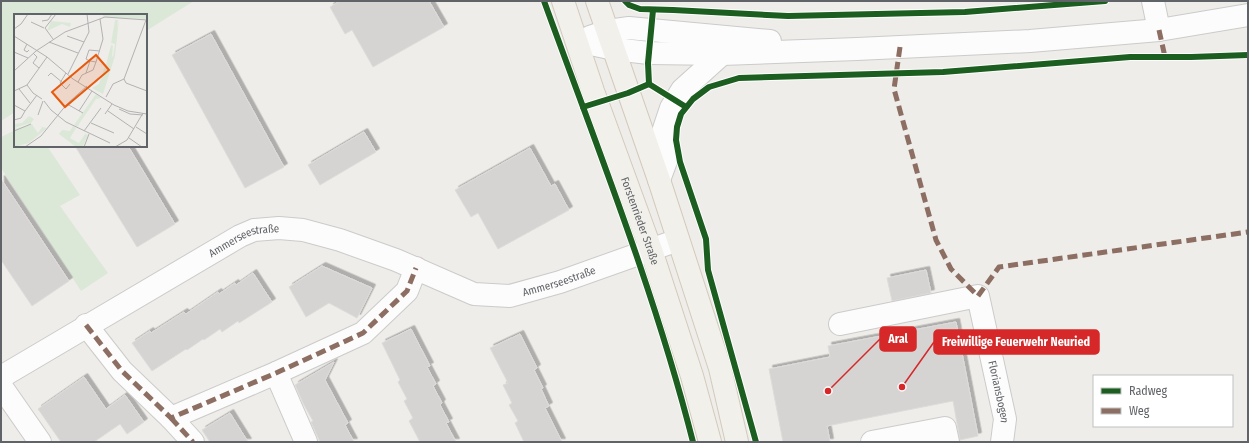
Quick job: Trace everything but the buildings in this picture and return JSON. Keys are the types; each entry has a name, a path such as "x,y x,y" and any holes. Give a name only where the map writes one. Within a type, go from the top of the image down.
{"main road":[{"name":"Forstenrieder Straße","path":"564,1 593,91 651,250 692,376 710,442"},
{"path":"597,1 660,180 720,368 737,442"}],"street":[{"path":"1153,1 1159,30"},
{"path":"577,41 611,40 649,53 722,54 857,49 1030,41 1159,30 1248,15"},
{"path":"611,40 629,28 857,49"},
{"path":"660,180 666,161 663,132 671,108 682,90 722,54"},
{"name":"Ammerseestraße","path":"1,377 240,236 254,230 279,228 303,230 340,240 416,268 474,294 510,296 560,282 678,240"},
{"path":"171,418 276,374 363,333 407,291 416,268"},
{"name":"Floriansbogen","path":"840,324 978,296 1005,419 1002,442"},
{"path":"86,326 122,371 171,418 193,442"},
{"path":"276,374 306,442"},
{"path":"1,386 40,442"},
{"path":"872,442 945,428 948,442"}],"green space":[{"path":"1,1 194,1 147,30 147,14 14,14 14,113 1,121"},
{"path":"14,130 14,147 48,147 80,195 60,206 108,273 81,291 1,168 1,137"}],"marked path":[{"path":"1159,30 1165,57"},
{"path":"900,47 894,89 936,240 951,269 978,296 999,267 1248,232"},
{"path":"86,325 122,371 171,418 276,373 363,333 407,291 416,268"},
{"path":"171,418 193,442"}],"cycle path":[{"path":"544,1 643,275 678,386 693,442"},
{"path":"625,1 629,5 640,9 788,16 965,12 1105,1"},
{"path":"653,10 648,63 649,84 686,107"},
{"path":"756,442 708,270 706,239 680,162 676,140 677,127 681,114 693,99 709,87 739,78 943,72 1130,57 1248,55"},
{"path":"583,107 628,93 649,84"}],"place":[{"name":"Freiwillige Feuerwehr Neuried","path":"902,387"},
{"name":"Aral","path":"828,391"}]}
